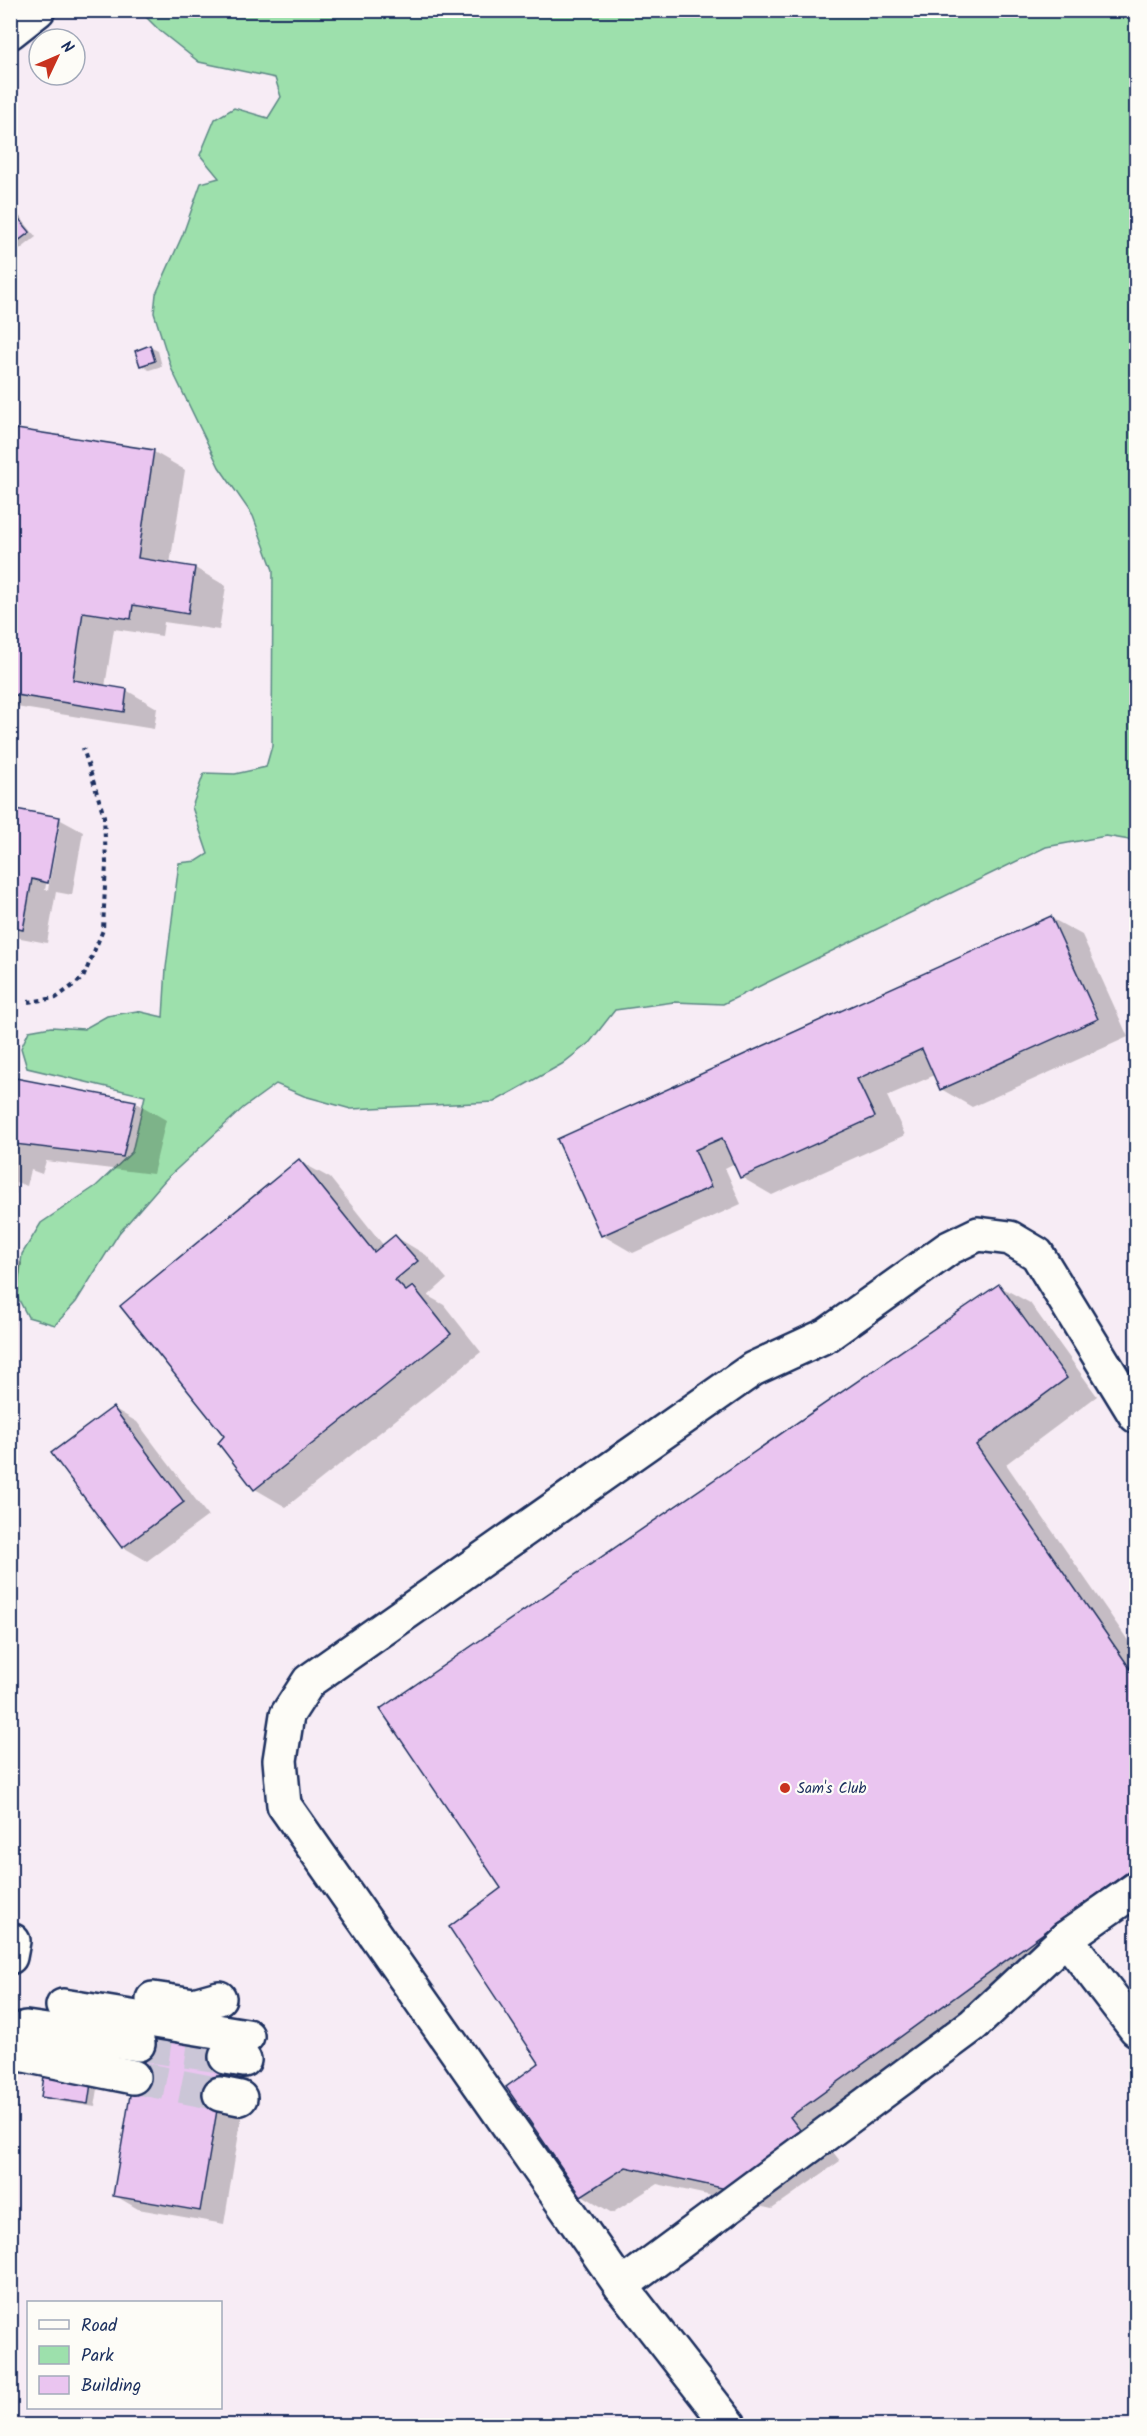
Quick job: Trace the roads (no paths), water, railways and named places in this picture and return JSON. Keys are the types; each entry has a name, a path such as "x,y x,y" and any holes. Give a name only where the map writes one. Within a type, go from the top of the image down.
{"street":[{"path":"10,32 38,10"},
{"path":"730,2426 621,2286 284,1805 280,1760 287,1715 309,1681 753,1369 827,1335 949,1248 978,1234 1010,1238 1037,1254 1137,1416"},
{"path":"621,2286 973,2025 1066,1938 1137,1889"},
{"path":"1066,1938 1137,2029"},
{"path":"219,1998 194,2005 93,1990 63,2006 239,2051"},
{"path":"18,2040 138,2044"},
{"path":"18,2040 133,2077"}],"tunnel":[{"path":"138,2044 226,2057"},
{"path":"133,2077 220,2094"}],"place":[{"name":"Sam's Club","path":"785,1788"}]}
